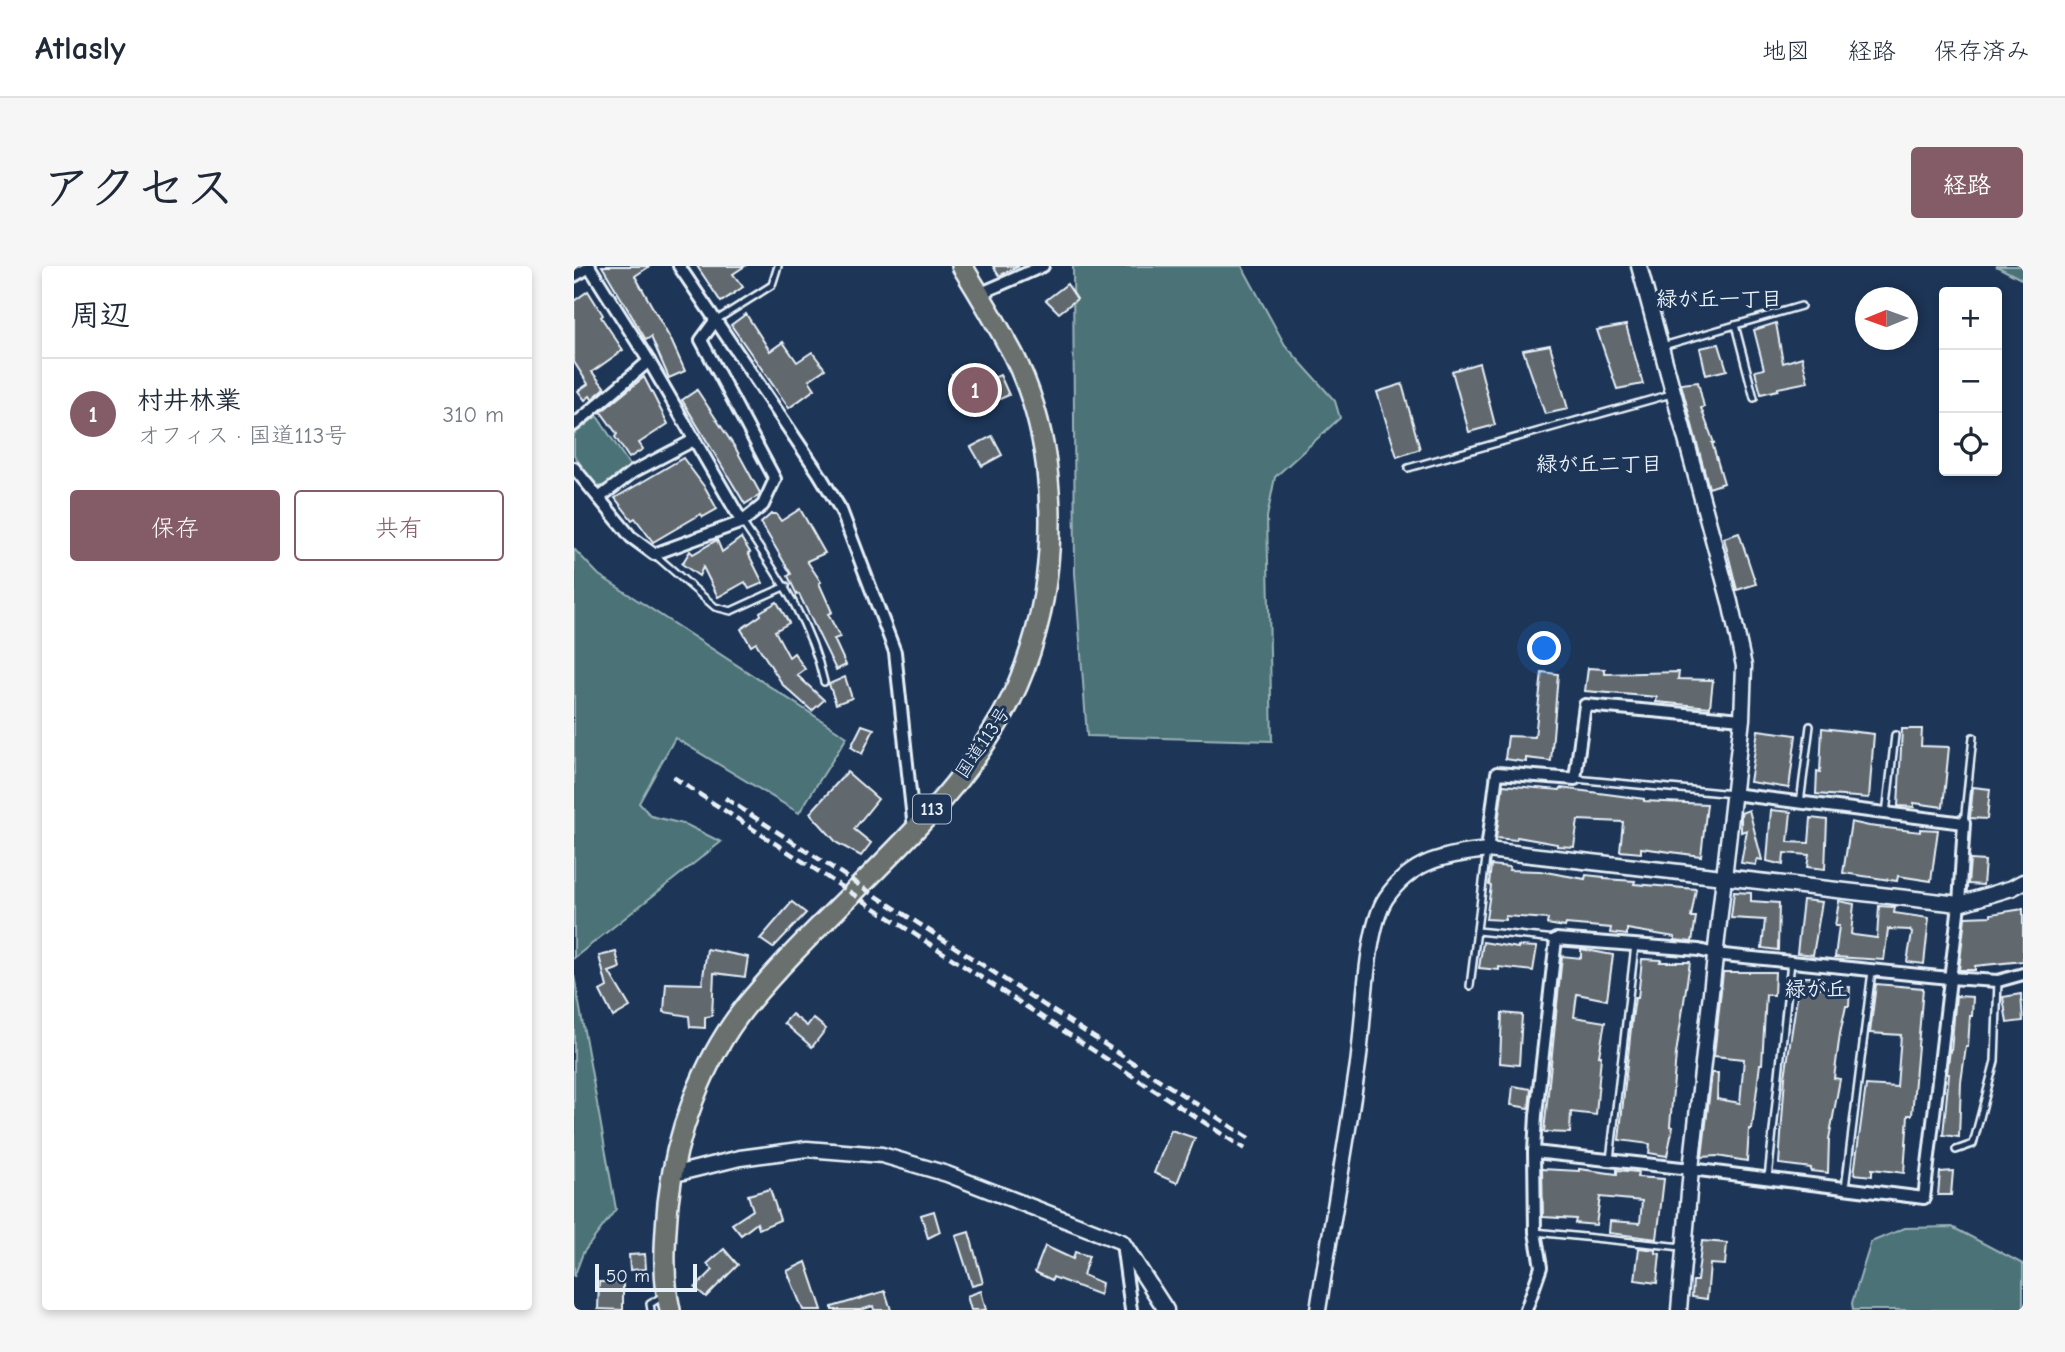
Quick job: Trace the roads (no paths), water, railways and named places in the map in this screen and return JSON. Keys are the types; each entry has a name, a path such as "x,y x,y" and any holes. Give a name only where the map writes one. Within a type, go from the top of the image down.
{"highway":[{"name":"国道113号","path":"668,1302 665,1240 671,1175 691,1106 723,1041 745,1008 802,944 914,829 970,765 1003,714 1016,687 1038,624 1048,564 1050,505 1047,473 1036,418 1014,356 962,266"}],"street":[{"path":"679,266 841,510 895,652 914,829"},
{"path":"979,294 1043,266"},
{"path":"1639,266 1730,602 1744,666 1742,719 1691,1169 1679,1310"},
{"path":"574,276 590,267 649,361 742,522"},
{"path":"574,468 631,537 654,554 742,522 763,505 775,479 701,340 715,321"},
{"path":"574,425 649,361"},
{"path":"599,498 633,472 694,440"},
{"path":"1487,850 1497,773 1576,779 1585,705 1742,719"},
{"path":"1534,1152 1924,1198 1959,904 1965,824 1733,794"},
{"path":"1318,1310 1358,1063 1377,914 1403,877 1447,855 1487,850 1959,904 2023,882"},
{"path":"1526,1310 1541,1267 1535,1232 1534,1152 1556,939 1699,950 1714,954 1949,978 1998,981 2023,974"},
{"path":"671,1175 740,1158 807,1149 882,1155 947,1174 1122,1242 1166,1310"},
{"path":"1122,1242 1131,1310"}],"lane":[{"path":"715,321 772,285 778,266"},
{"path":"1660,347 1801,306"},
{"path":"1735,325 1754,398"},
{"path":"1408,468 1672,393"},
{"path":"742,522 786,586 818,654 824,682"},
{"path":"654,554 715,607 731,611 786,586"},
{"path":"1800,803 1810,726"},
{"path":"1886,814 1895,735"},
{"path":"1965,824 1973,737"},
{"path":"1576,779 1733,794"},
{"path":"1470,986 1487,850"},
{"path":"1477,931 1556,939"},
{"path":"1610,1160 1635,945"},
{"path":"1768,1179 1791,962"},
{"path":"1845,1188 1872,971"},
{"path":"1956,1150 1973,1144 1995,1061 1998,981"},
{"path":"1535,1232 1684,1247"},
{"path":"651,1310 650,1304 668,1302"}],"railway":[{"path":"673,777 1245,1149"},
{"path":"725,798 1249,1138"}],"place":[{"name":"村井林業","path":"975,390"}],"district":[{"name":"緑が丘一丁目","path":"1719,299"},
{"name":"緑が丘二丁目","path":"1599,464"},
{"name":"緑が丘","path":"1816,989"}]}
